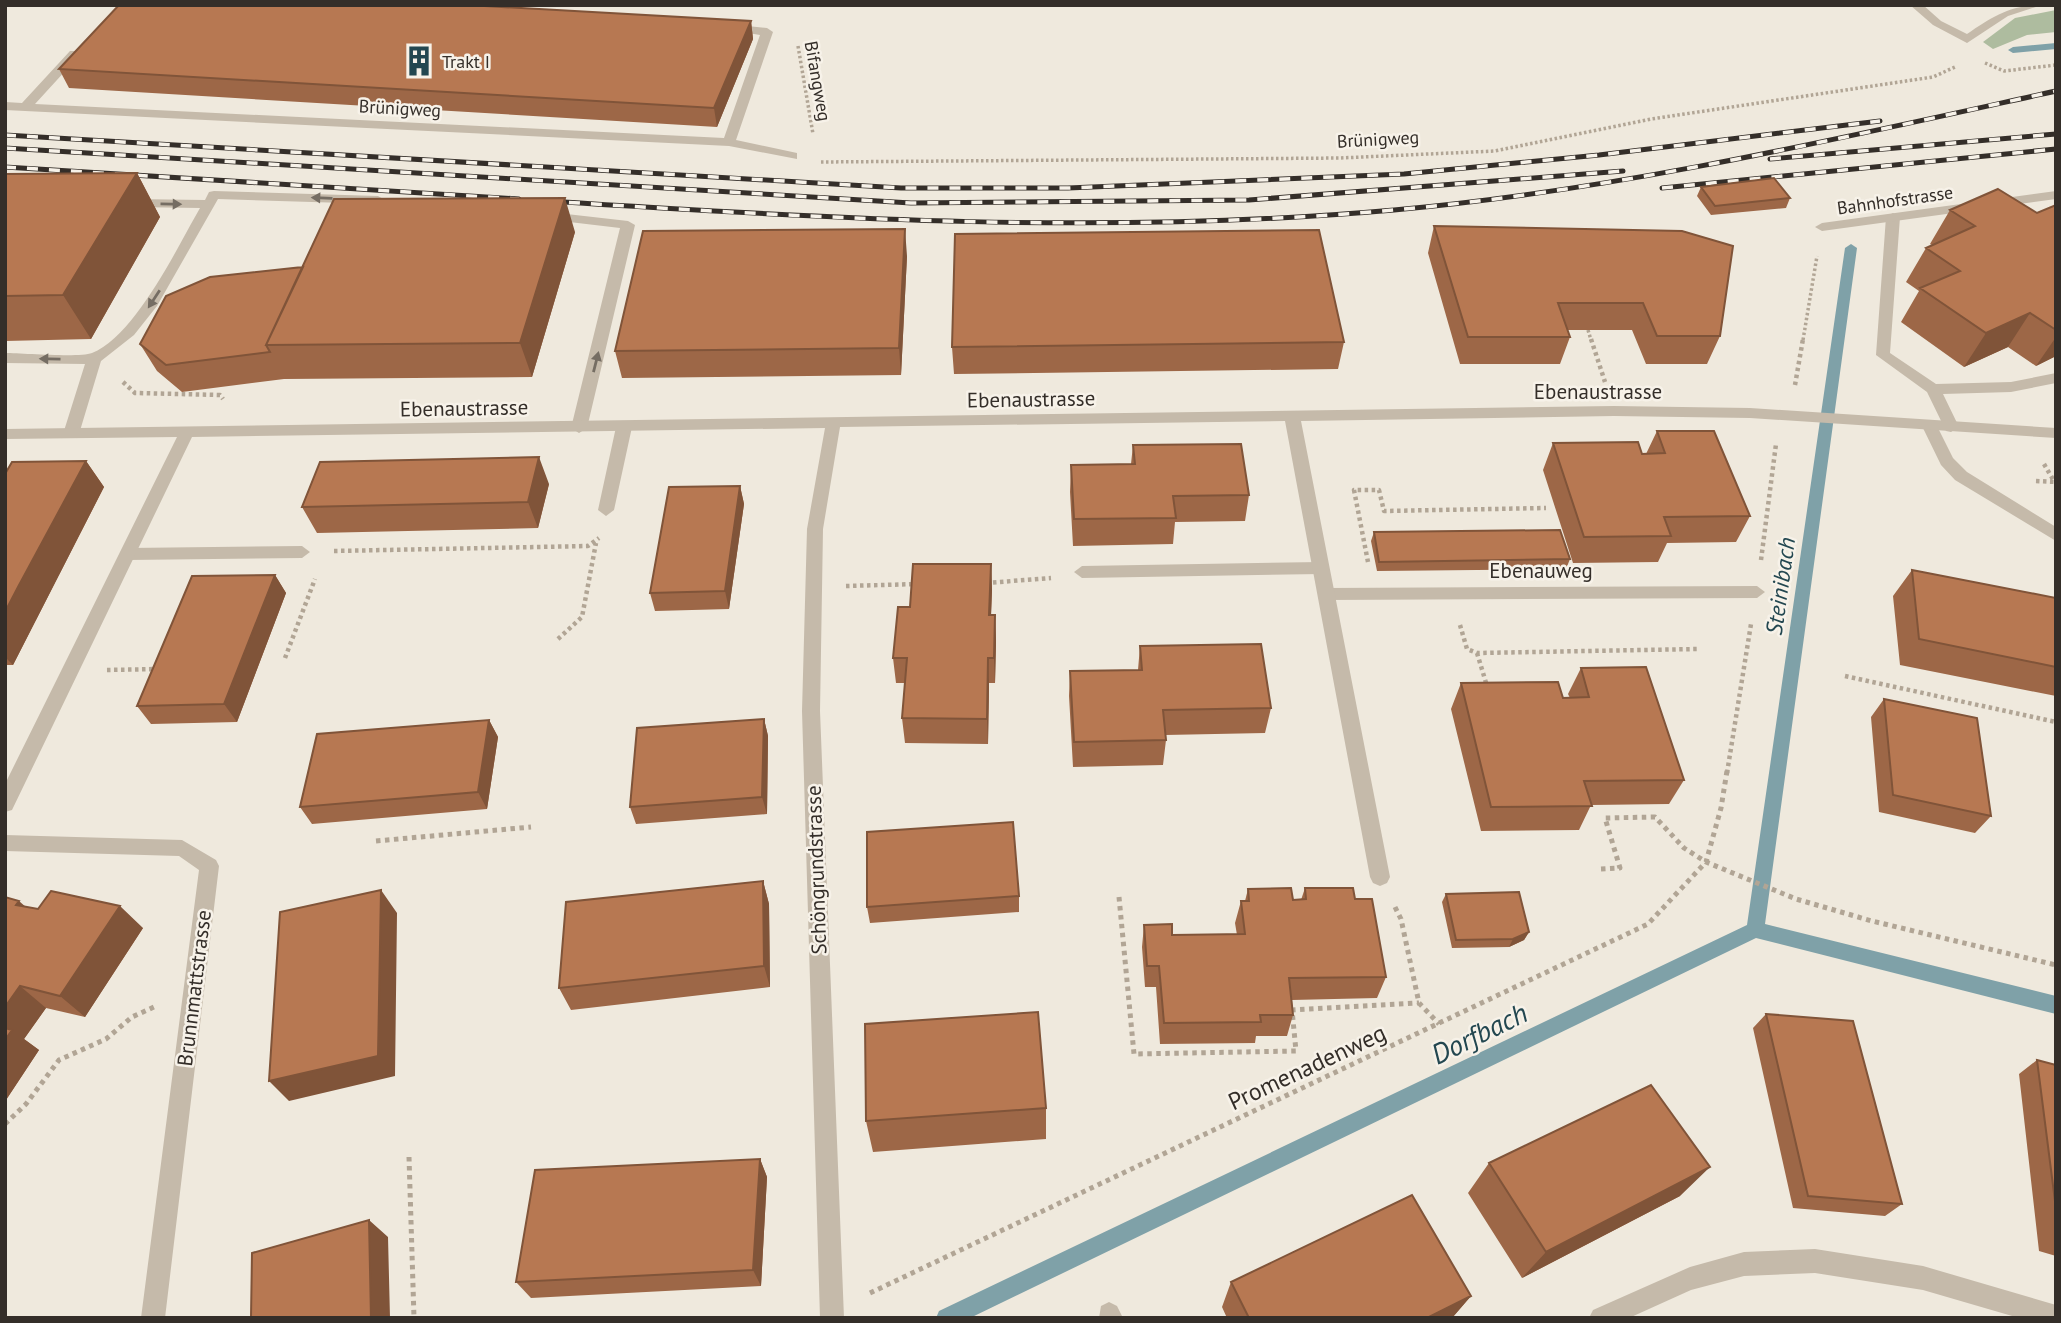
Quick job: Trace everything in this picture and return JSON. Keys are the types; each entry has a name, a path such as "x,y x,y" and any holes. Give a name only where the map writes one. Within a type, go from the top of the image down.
{"street":[{"path":"1916,5 1937,23 1967,38 2004,14 2036,5"},
{"path":"719,26 767,32 729,142"},
{"path":"25,107 82,46"},
{"name":"Brünigweg","path":"5,106 729,142 792,156"},
{"path":"71,434 94,359 129,332 152,303 214,195 389,201"},
{"name":"Bahnhofstrasse","path":"1822,227 2056,195"},
{"path":"113,202 208,204"},
{"path":"532,214 628,225 579,428"},
{"path":"1893,217 1883,355 1933,389 1951,427"},
{"path":"5,358 94,359"},
{"path":"1933,389 2011,387 2056,378"},
{"name":"Ebenaustrasse","path":"5,434 579,428 1614,411 1808,416 2056,433"},
{"path":"1292,416 1380,877"},
{"name":"Schöngrundstrasse","path":"832,1314 812,725 811,619 815,529 833,423"},
{"path":"1930,426 1947,461 1961,476 2056,535"},
{"path":"606,510 624,427"},
{"path":"5,804 187,432"},
{"path":"128,554 302,552"},
{"path":"1082,572 1321,568"},
{"name":"Ebenauweg","path":"1326,594 1757,592"},
{"name":"Brunnmattstrasse","path":"5,843 182,848 209,866 153,1318"},
{"path":"1601,1318 1690,1279 1744,1264 1815,1261 1923,1278 2056,1317"}],"path":[{"name":"Bifangweg","path":"798,44 814,136"},
{"path":"1974,58 2004,71 2056,65"},
{"name":"Brünigweg","path":"818,162 1340,158 1494,151 1664,117 1933,77"},
{"path":"1793,396 1822,227"},
{"path":"1588,330 1614,411"},
{"path":"112,378 124,382 135,393 221,397"},
{"path":"1706,862 1721,808 1757,592 1777,435"},
{"path":"1375,594 1354,490 1379,490 1384,511 1546,508"},
{"path":"558,639 582,617 596,542 606,510"},
{"path":"302,552 588,546 596,542"},
{"path":"285,658 324,551"},
{"path":"984,583 1037,581 1082,572"},
{"path":"840,587 932,584"},
{"path":"1452,593 1466,649 1477,653 1699,649"},
{"path":"1477,653 1489,692"},
{"path":"98,670 160,668"},
{"path":"1845,676 2056,722"},
{"path":"1601,869 1620,868 1605,818 1655,817 1684,848 1706,862 1796,899 1872,922 2056,965"},
{"path":"376,841 531,827"},
{"name":"Promenadenweg","path":"832,1314 1648,924 1706,862"},
{"path":"1380,877 1401,919 1419,1003 1439,1024"},
{"path":"1119,897 1134,1054 1296,1051 1292,1010 1419,1003"},
{"path":"5,1124 33,1096 55,1063 76,1049 105,1040 135,1012"},
{"path":"409,1157 414,1318"}],"green space":[{"path":"2056,10 2056,32 2027,35 1993,49 1983,42 2015,18"}],"building":[{"name":"Trakt I","path":"119,5 467,5 751,21 714,108 59,69"},
{"path":"137,173 63,295 5,296 5,174"},
{"path":"1774,178 1790,198 1715,206 1701,187"},
{"path":"1998,189 2037,213 2056,205 2056,330 2030,313 1986,333 1920,288 1960,271 1926,248 1975,226 1950,210"},
{"path":"565,198 520,343 266,345 334,199"},
{"path":"1434,226 1682,231 1733,246 1720,336 1657,336 1643,303 1558,303 1570,337 1468,337"},
{"path":"905,229 899,348 615,351 643,231"},
{"path":"1319,230 1344,342 952,347 955,234"},
{"path":"303,267 266,345 270,352 166,365 140,344 166,296 210,277"},
{"path":"1657,431 1714,431 1750,516 1664,517 1671,536 1584,537 1553,443 1638,442 1642,454 1665,453"},
{"path":"1241,444 1249,495 1173,496 1176,518 1074,519 1071,465 1135,464 1133,445"},
{"path":"539,457 528,502 302,507 320,462"},
{"path":"86,461 5,612 5,474 12,462"},
{"path":"740,486 725,591 650,593 669,487"},
{"path":"1560,530 1570,559 1379,562 1374,532"},
{"path":"913,564 991,564 989,615 995,615 994,658 988,658 987,719 902,718 907,658 893,658 898,607 910,607"},
{"path":"1912,570 2056,598 2056,667 1919,639"},
{"path":"275,575 224,704 137,706 192,576"},
{"path":"1261,644 1271,708 1163,710 1166,740 1074,742 1070,671 1142,670 1140,646"},
{"path":"1646,667 1684,780 1584,781 1592,806 1491,807 1461,683 1558,682 1563,698 1589,697 1581,668"},
{"path":"1884,699 1977,718 1991,816 1893,795"},
{"path":"764,719 762,797 630,807 637,728"},
{"path":"489,720 478,792 300,807 317,734"},
{"path":"1013,822 1019,896 867,907 867,832"},
{"path":"763,881 764,966 559,988 566,902"},
{"path":"1291,888 1293,900 1306,899 1305,888 1353,888 1355,899 1372,899 1386,977 1289,978 1293,1015 1260,1015 1261,1022 1164,1023 1159,966 1147,966 1144,925 1172,924 1172,935 1245,934 1241,901 1249,901 1248,889"},
{"path":"381,890 378,1056 269,1081 280,912"},
{"path":"51,891 120,906 60,996 20,986 5,1007 5,897 19,901 16,905 38,909"},
{"path":"1519,892 1529,932 1513,939 1456,940 1446,894"},
{"path":"1038,1012 1046,1108 866,1121 865,1024"},
{"path":"1766,1014 1853,1021 1902,1204 1808,1196"},
{"path":"5,1028 12,1030 5,1040"},
{"path":"2037,1060 2056,1065 2056,1209"},
{"path":"1651,1085 1710,1167 1546,1252 1489,1163"},
{"path":"760,1159 753,1270 516,1282 535,1170"},
{"path":"1412,1195 1471,1296 1427,1318 1249,1318 1231,1282"},
{"path":"369,1220 371,1318 251,1318 252,1253"}],"waterway":[{"name":"Steinibach","path":"2013,50 2056,46"},
{"name":"Steinibach","path":"1755,930 1851,248"},
{"name":"Dorfbach","path":"946,1318 1755,930"},
{"name":"Dorfbach","path":"1755,930 2056,1005"}],"railway":[{"path":"547,201 759,214 971,222 1183,222 1288,218 1394,210 1561,190 1727,161 2056,91"},
{"path":"5,135 901,188 1068,188 1404,174 1599,155 1880,121"},
{"path":"1770,159 2056,134"},
{"path":"5,148 911,203 1249,200 1623,171"},
{"path":"1662,188 2056,149"},
{"path":"5,167 519,199"}],"place":[{"name":"Trakt I","path":"419,61"}]}
